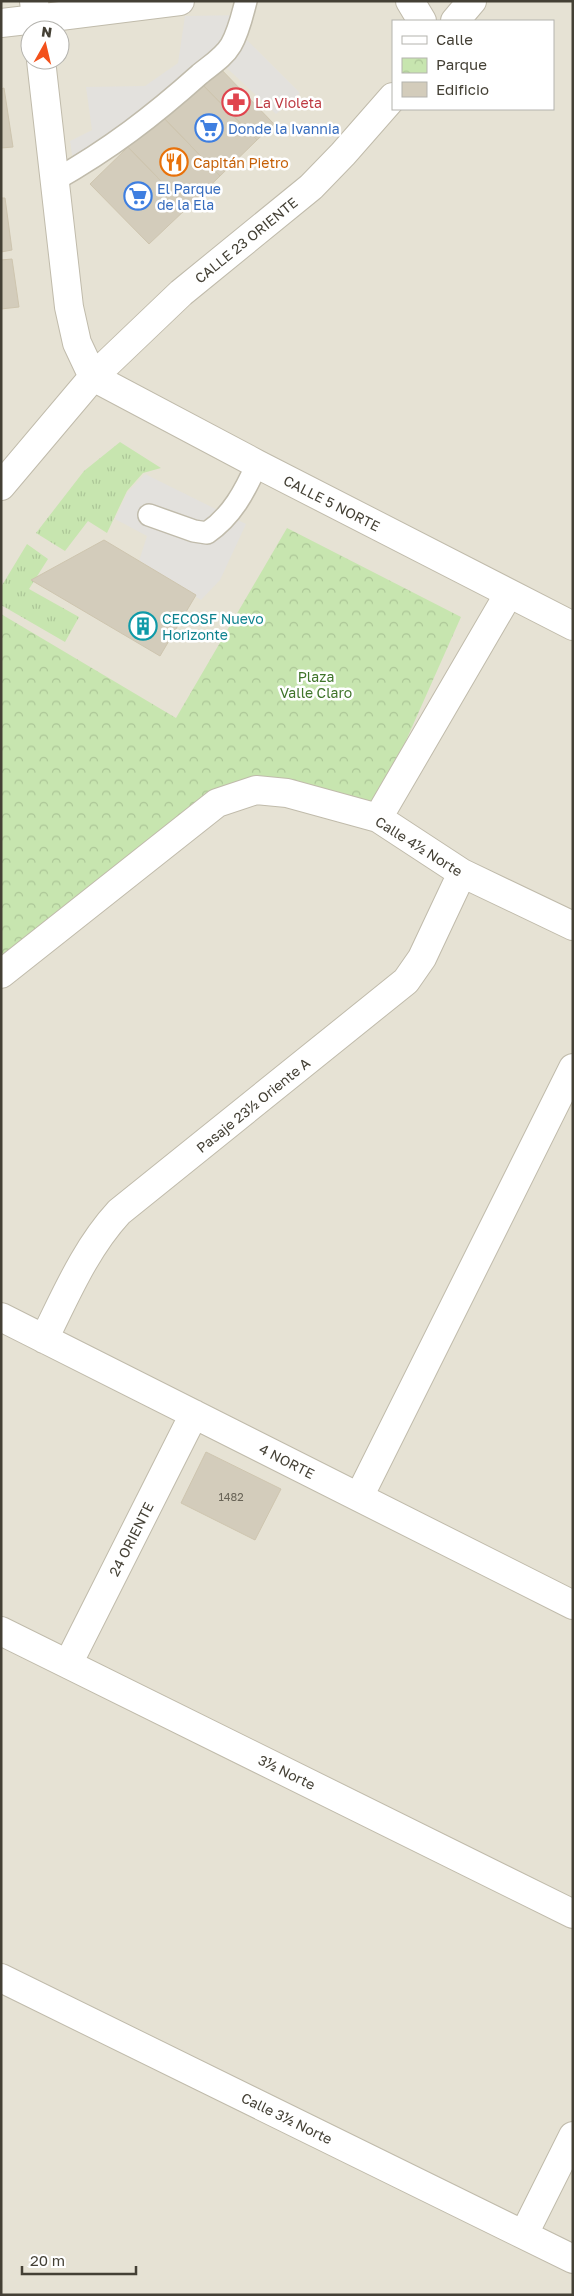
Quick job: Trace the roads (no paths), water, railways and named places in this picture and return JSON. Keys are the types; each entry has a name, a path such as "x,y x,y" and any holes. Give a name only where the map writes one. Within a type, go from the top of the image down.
{"street":[{"path":"1,23 35,17 180,1"},
{"path":"410,1 421,20"},
{"path":"456,20 472,1"},
{"path":"41,70 72,326 77,343 93,377"},
{"name":"CALLE 23 ORIENTE","path":"1,486 93,377 181,293 311,187 392,98"},
{"name":"CALLE 5 NORTE","path":"93,377 508,595 573,626"},
{"path":"378,818 508,595"},
{"name":"Calle 4½ Norte","path":"1,974 217,803 256,790 287,793 378,818 462,873 573,926"},
{"name":"Pasaje 23½ Oriente A","path":"44,1339 95,1240 119,1212 406,981 422,958 462,873"},
{"path":"358,1497 573,1068"},
{"name":"4 NORTE","path":"1,1317 573,1605"},
{"name":"24 ORIENTE","path":"68,1664 194,1414"},
{"name":"3½ Norte","path":"1,1631 573,1914"},
{"name":"Calle 3½ Norte","path":"1,1978 573,2259"},
{"path":"524,2234 573,2136"}],"lane":[{"path":"55,180 98,156 164,107 216,62 230,46 239,28 246,1"},
{"path":"149,515 194,531 207,533 218,526 242,497 257,464"}],"place":[{"name":"La Violeta","path":"236,102"},
{"name":"Donde la Ivannia","path":"209,128"},
{"name":"Capitán Pietro","path":"174,162"},
{"name":"El Parque de la Ela","path":"138,196"},
{"name":"CECOSF Nuevo Horizonte","path":"143,626"}],"park label":[{"name":"Plaza Valle Claro","path":"316,684"}]}
